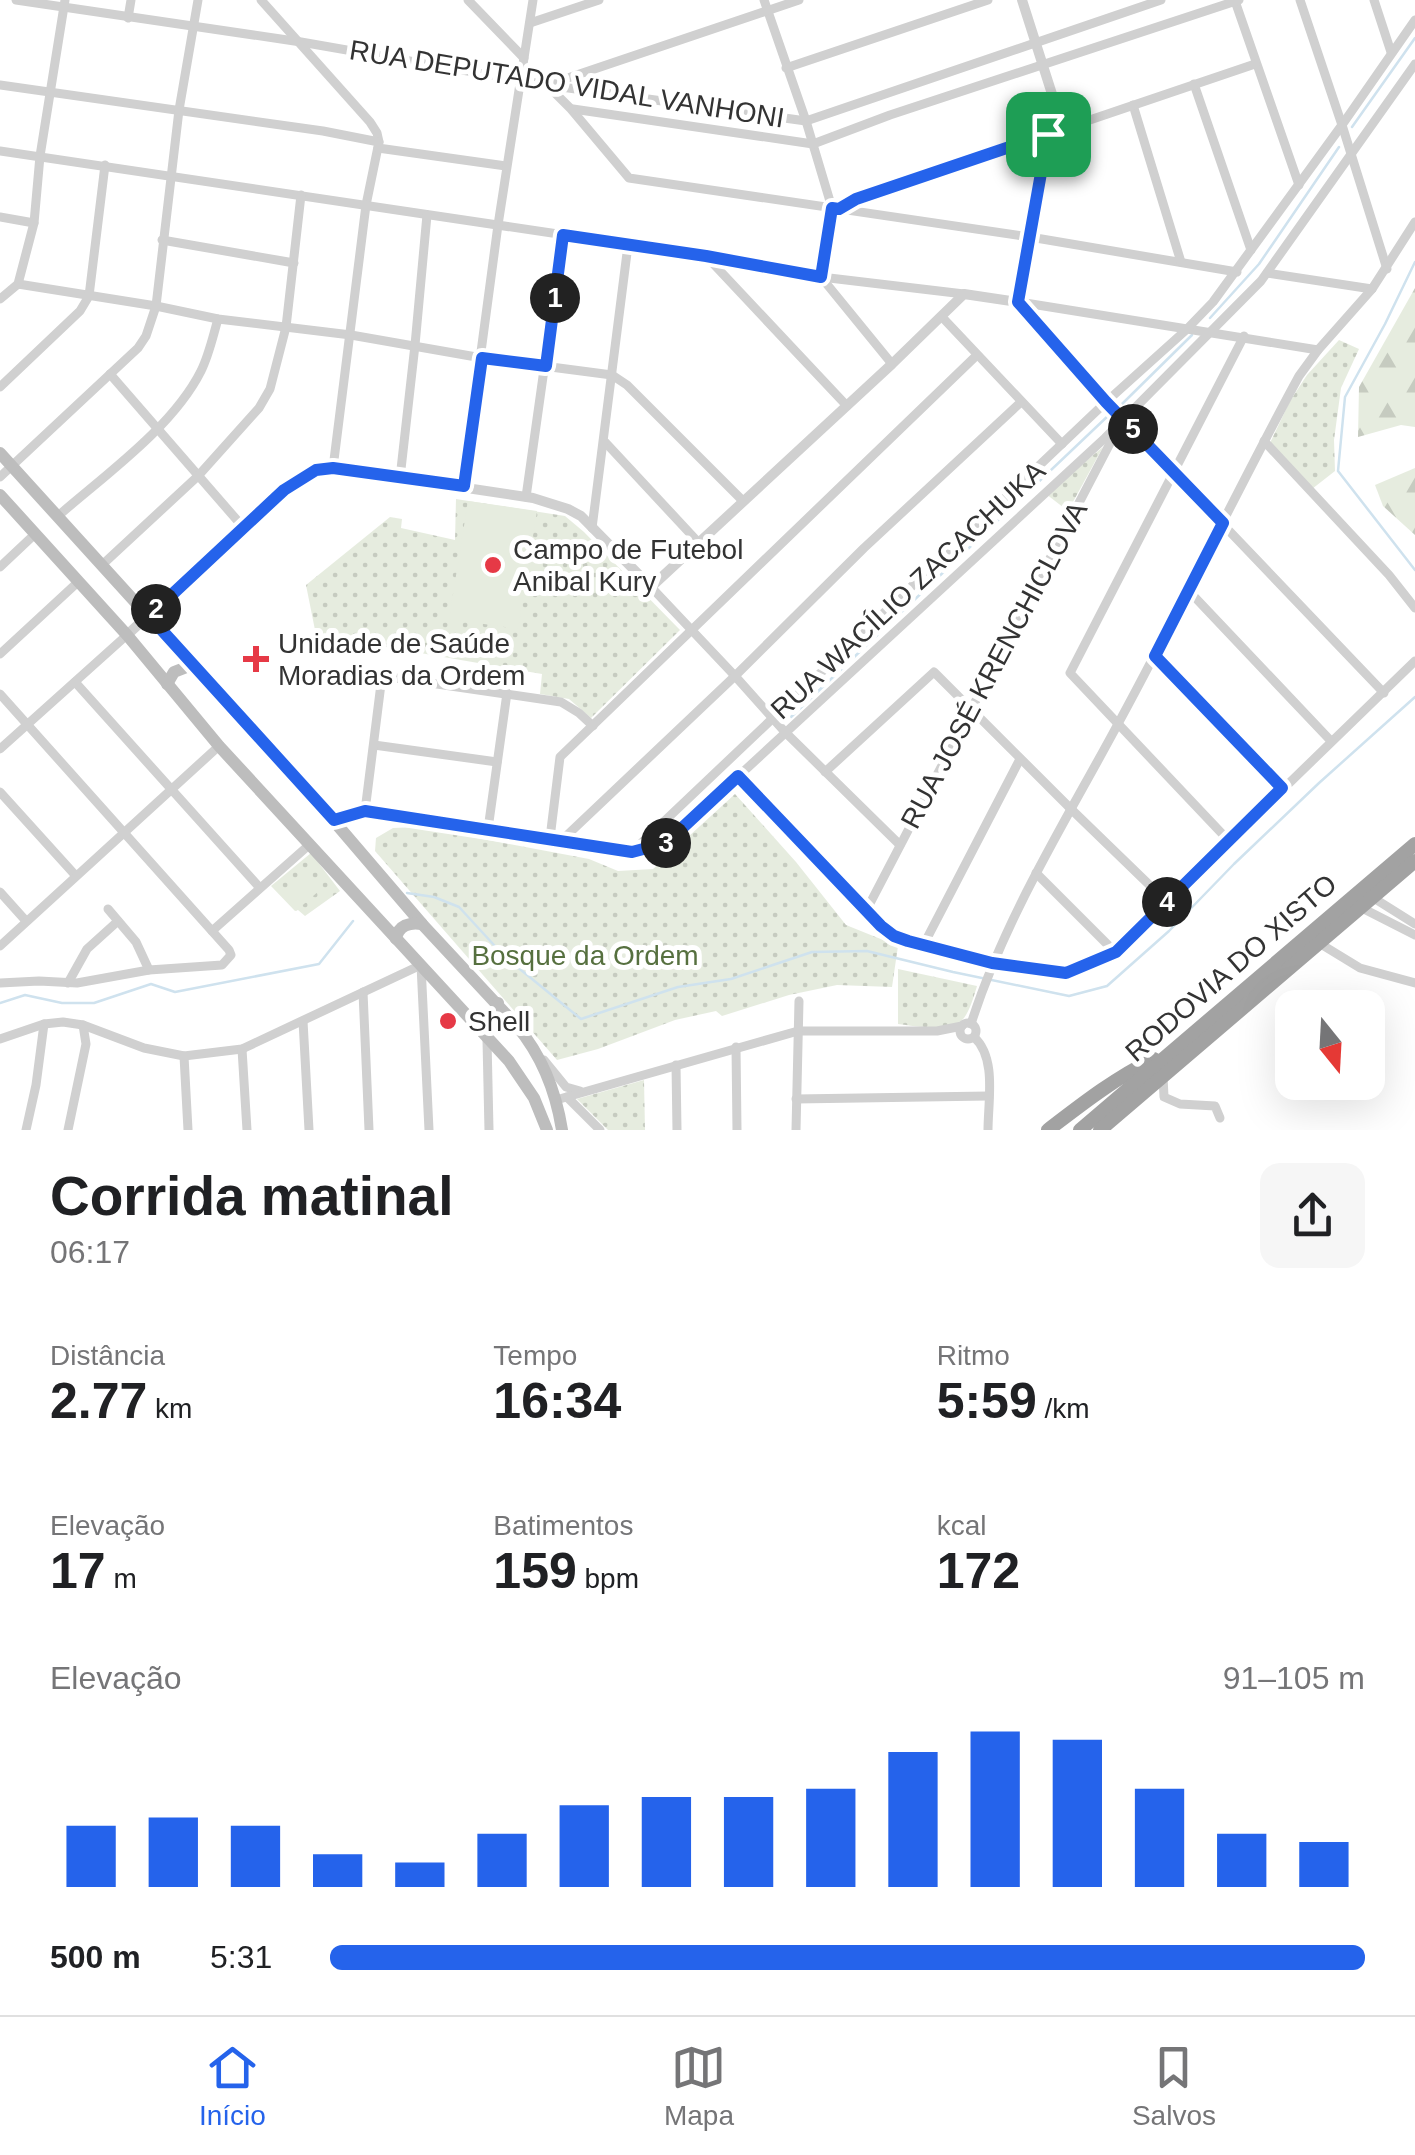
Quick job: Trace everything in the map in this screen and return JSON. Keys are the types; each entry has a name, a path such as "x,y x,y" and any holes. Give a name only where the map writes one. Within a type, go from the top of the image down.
{"highway":[{"name":"RODOVIA DO XISTO","path":"1080,1130 1415,844"},
{"name":"RODOVIA DO XISTO","path":"1100,1130 1415,861"},
{"path":"1048,1130 1127,1072 1173,1050"}],"main road":[{"path":"0,452 334,820 422,924 498,1003 528,1040 562,1098 562,1130"},
{"path":"0,496 126,635 219,746 488,1037 534,1098 546,1130"},
{"path":"167,684 174,672 192,665"},
{"path":"396,939 403,926 412,922 422,924"},
{"path":"472,1024 491,1019 498,1003"}],"street":[{"name":"RUA DEPUTADO VIDAL VANHONI","path":"16,0 64,4 128,18 301,42 547,86 806,120 1161,0"},
{"path":"128,18 130,0"},
{"path":"0,476 138,348 146,336 156,306 179,110 198,0"},
{"path":"261,0 370,122 379,145 366,206 333,468"},
{"path":"468,0 524,58"},
{"path":"464,486 506,166 533,0"},
{"path":"530,23 599,0"},
{"path":"799,0 765,5 547,86 629,178 1030,237 1236,272"},
{"path":"786,68 988,0"},
{"path":"1018,302 1052,94 1022,0"},
{"path":"1300,0 1386,269"},
{"path":"1374,0 1391,52"},
{"name":"RUA DEPUTADO VIDAL VANHONI","path":"571,109 813,144 1237,1"},
{"path":"1237,1 1255,64 1299,185"},
{"path":"0,299 18,284 34,222 40,156 64,4"},
{"path":"765,5 835,208 821,277"},
{"name":"RUA WACÍLIO ZACACHUKA","path":"632,852 1186,330 1236,272 1415,20"},
{"path":"1015,51 1021,71"},
{"path":"835,208 1255,64"},
{"name":"RUA WACÍLIO ZACACHUKA","path":"632,852 666,843 1123,419 1210,332 1267,274 1415,64"},
{"path":"0,84 323,131 379,145 506,166"},
{"path":"1194,84 1252,250"},
{"path":"562,101 568,87"},
{"path":"884,95 890,116"},
{"path":"1133,104 1181,262"},
{"path":"0,150 1318,350"},
{"path":"0,387 80,311 90,296 105,165"},
{"path":"102,564 198,476 259,408 270,389 286,327 301,196"},
{"path":"400,478 427,214"},
{"path":"0,218 34,222"},
{"path":"966,1025 1036,874 1155,656 1299,376 1372,288 1415,222"},
{"path":"526,497 563,235"},
{"path":"162,240 294,263"},
{"path":"592,528 628,244"},
{"path":"706,256 847,406"},
{"path":"1267,274 1372,288"},
{"path":"821,277 892,364"},
{"path":"18,284 218,319 612,375 627,385 743,501"},
{"path":"651,588 964,294"},
{"path":"1018,302 1106,402 1384,692"},
{"path":"942,317 1062,444"},
{"path":"58,516 157,429 194,384 218,319"},
{"path":"1229,840 1070,673 1244,336"},
{"path":"550,838 560,757 977,355"},
{"path":"110,374 243,527"},
{"path":"562,840 864,548 1022,402"},
{"name":"RUA JOSÉ KRENCHICLOVA","path":"866,911 1123,419"},
{"path":"1264,441 1415,608"},
{"path":"605,442 698,542"},
{"path":"0,749 284,490 316,470 333,468 526,497 581,516 784,732 900,845"},
{"path":"0,567 35,534"},
{"path":"0,654 78,582"},
{"path":"1188,590 1332,741"},
{"path":"1155,656 1282,788"},
{"path":"738,776 894,936 991,965 1066,973 1116,952 1415,661"},
{"path":"825,772 934,672 1168,902"},
{"path":"365,811 382,676 560,702 593,726"},
{"path":"74,682 260,888"},
{"path":"488,829 507,693"},
{"path":"0,694 229,950 229,960 222,965 149,970 92,982 0,983"},
{"path":"374,745 497,762"},
{"path":"0,946 219,746"},
{"path":"923,946 1020,759"},
{"path":"0,792 76,876"},
{"path":"334,820 365,811 632,852"},
{"path":"212,930 309,844"},
{"path":"1036,874 1116,952"},
{"path":"0,892 26,921"},
{"path":"1366,902 1415,924"},
{"path":"1366,902 1415,935"},
{"path":"108,909 136,942 149,970"},
{"path":"68,983 87,949 118,921"},
{"path":"1319,943 1360,968 1415,983"},
{"path":"0,1039 44,1024 63,1022 83,1025 144,1048 184,1056 242,1049 421,964 429,1130"},
{"path":"362,992 369,1130"},
{"path":"796,1130 800,1001"},
{"path":"303,1021 309,1130"},
{"path":"26,1130 44,1024"},
{"path":"68,1130 86,1044 83,1025"},
{"path":"562,1098 798,1032 938,1030 966,1025 976,1030 969,1038"},
{"path":"938,1030 984,1046 988,1130"},
{"path":"488,1037 489,1130"},
{"path":"528,1040 566,1087 588,1091"},
{"path":"736,1048 736,1130"},
{"path":"242,1049 247,1130"},
{"path":"184,1056 188,1130"},
{"path":"676,1065 677,1130"},
{"path":"1163,1076 1164,1097 1180,1104 1215,1106 1220,1118"},
{"path":"796,1098 988,1096"},
{"path":"562,1098 600,1130"}],"green space":[{"path":"1415,288 1415,427 1401,425 1358,437 1359,387"},
{"path":"1339,340 1359,349 1341,388 1334,440 1335,471 1312,489 1270,443 1307,375"},
{"path":"1103,447 1068,511 1046,494"},
{"path":"1415,468 1415,535 1383,506 1375,485"},
{"path":"456,499 565,516 680,630 591,718 569,699 540,694 542,674 316,635 306,585 390,517 402,519 401,528 455,540"},
{"name":"Campo de Futebol Anibal Kury","path":"468,501 537,511 518,629 449,619"},
{"name":"Bosque da Ordem","path":"735,794 846,925 898,946 892,987 837,985 789,995 722,1016 716,1011 675,1020 557,1060 375,851 376,838 393,828 418,827 589,859 618,871 653,869"},
{"path":"311,853 340,891 305,916 271,886"},
{"path":"306,874 320,890 296,911 282,895"},
{"path":"898,969 977,986 964,1018 942,1027 898,1024"},
{"path":"644,1080 645,1130 608,1130 577,1099"}],"waterway":[{"path":"1352,127 1415,38"},
{"path":"1210,318 1259,264 1339,147"},
{"path":"1415,262 1345,397 1338,471 1415,570"},
{"path":"1122,404 1192,335"},
{"path":"791,717 1110,414"},
{"path":"407,893 434,897 459,907 505,957 581,1019 678,987 731,979 812,952 867,951 1069,996 1107,986 1415,697"},
{"path":"0,1003 25,995 62,1003 94,1003 151,984 175,992 319,964 353,921"}],"place":[{"name":"Campo de Futebol Anibal Kury","path":"493,565"},
{"name":"Unidade de Saúde Moradias da Ordem","path":"256,659"},
{"name":"Shell","path":"448,1021"}],"route":[{"path":"1048,134 1018,302 1106,402 1223,523 1155,656 1282,788 1116,952 1066,973 992,963 894,936 738,776 666,843 632,852 365,811 334,820 149,616 284,490 316,470 333,468 464,486 482,358 546,366 563,235 821,277 832,208 839,209 856,199 1048,134"}]}
